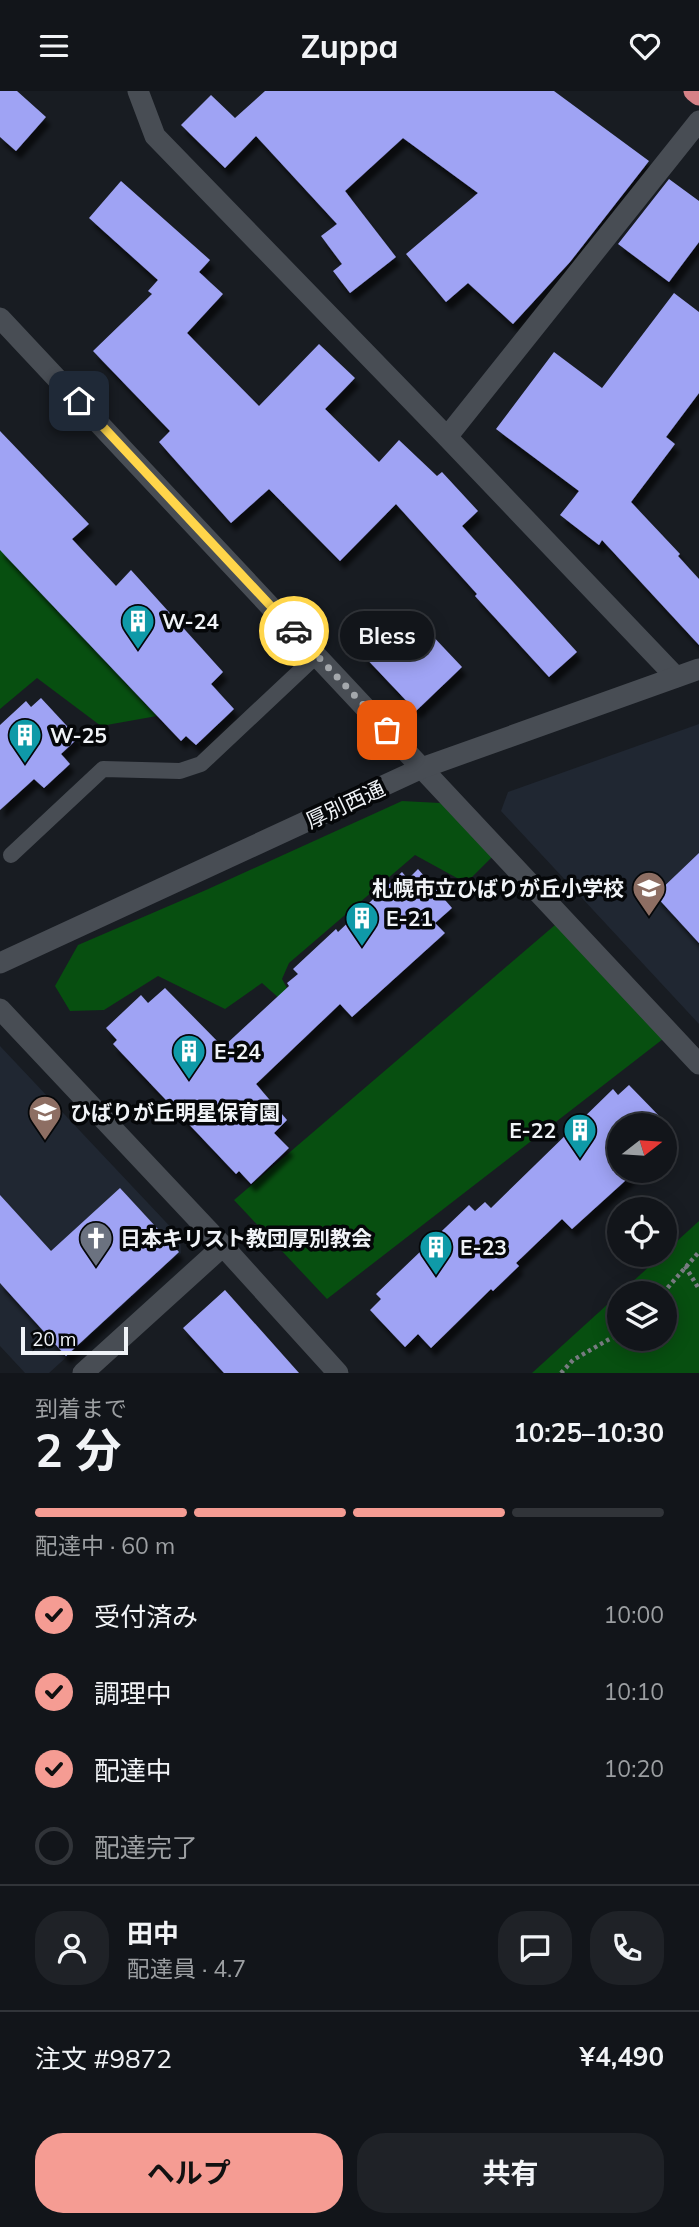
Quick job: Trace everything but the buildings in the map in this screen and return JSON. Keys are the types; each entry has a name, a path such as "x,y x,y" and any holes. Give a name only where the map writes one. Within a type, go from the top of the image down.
{"highway":[{"path":"694,91 699,95"}],"street":[{"path":"138,91 155,136 676,677"},
{"path":"447,437 699,121"},
{"path":"2,323 699,1064"},
{"name":"厚別西通","path":"0,963 422,768 699,669"},
{"path":"0,1009 223,1246 338,1373"},
{"path":"83,1373 223,1246"}],"lane":[{"path":"11,855 103,769 180,771 201,764 317,655"}],"path":[{"path":"673,1281 699,1252"},
{"path":"685,1266 699,1289"},
{"path":"561,1373 573,1360 607,1340"}],"shaded area":[{"name":"札幌市立ひばりが丘小学校","path":"699,724 699,1024 501,811 508,792"},
{"name":"ひばりが丘明星保育園","path":"0,1046 180,1237 181,1253 49,1373 25,1373 0,1346"}],"green space":[{"path":"0,549 157,716 101,726 37,678 0,709"},
{"path":"402,801 440,803 499,850 466,883 415,855 289,963 282,979 295,1002 290,1008 262,983 225,1009 158,976 104,1010 70,1011 55,986 78,945"},
{"path":"555,925 663,1039 327,1299 234,1200"},
{"path":"699,1221 699,1373 532,1373 607,1305 607,1351 677,1351 677,1281 633,1281 649,1267 677,1267 677,1241"}],"way so far":[{"path":"294,631 387,730"}],"place":[{"name":"W-24","path":"138,651"},
{"name":"Bless","path":"387,730"},
{"name":"W-25","path":"25,765"},
{"name":"札幌市立ひばりが丘小学校","path":"649,918"},
{"name":"E-21","path":"362,948"},
{"name":"E-24","path":"189,1081"},
{"name":"ひばりが丘明星保育園","path":"45,1142"},
{"name":"E-22","path":"580,1160"},
{"name":"日本キリスト教団厚別教会","path":"96,1268"},
{"name":"E-23","path":"436,1277"}],"route":[{"path":"79,401 294,631"}]}
